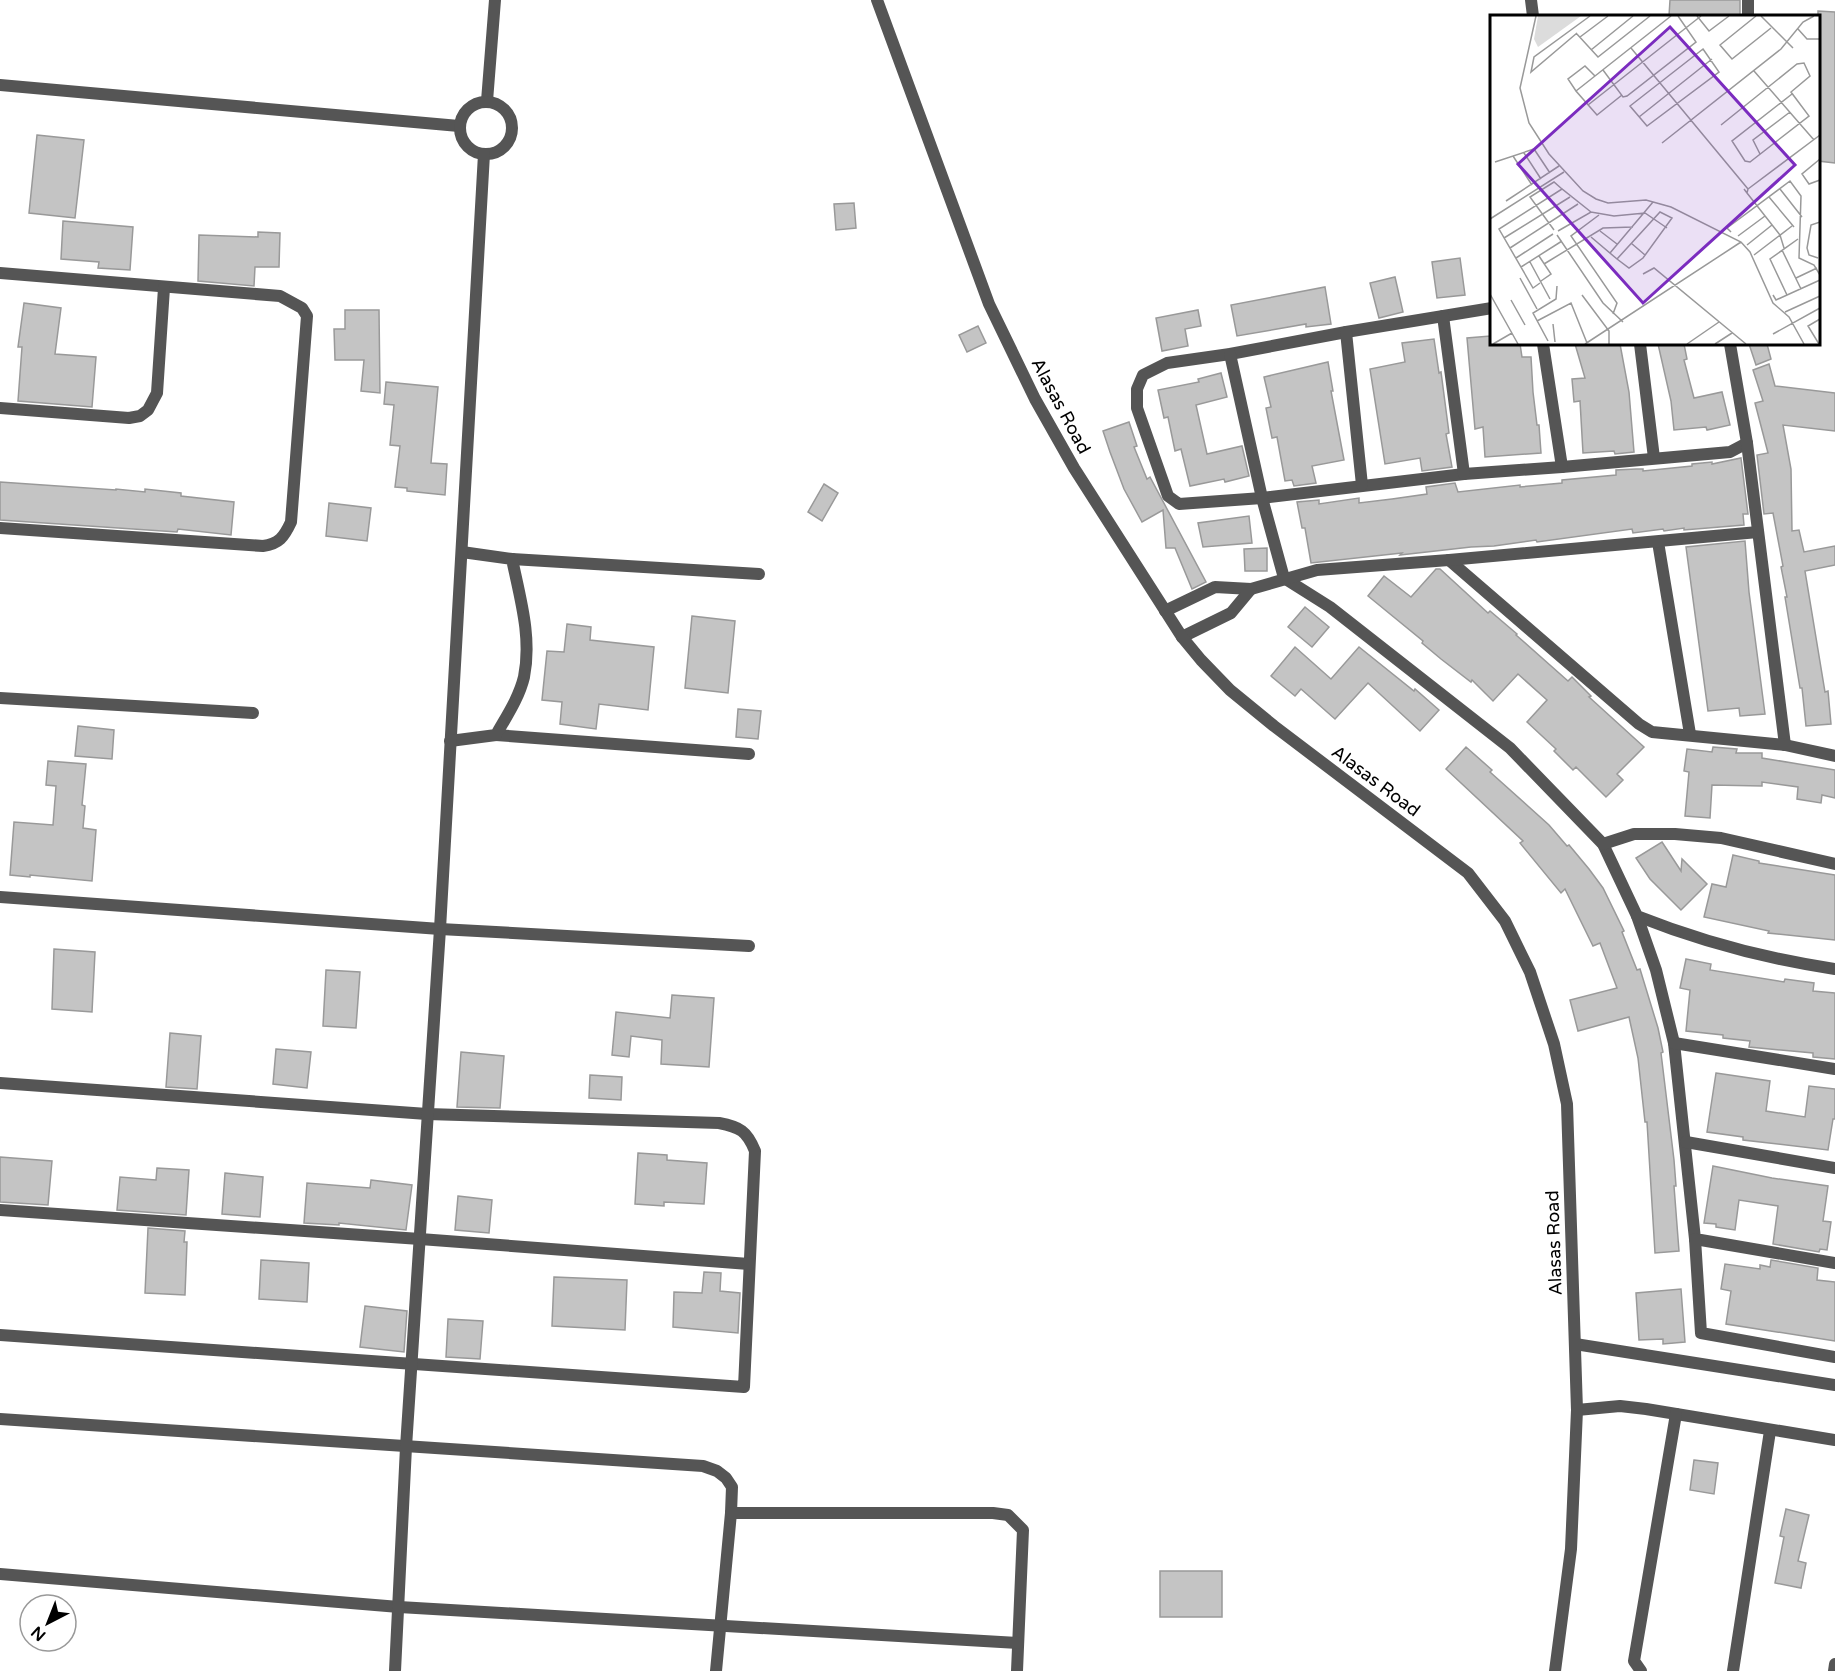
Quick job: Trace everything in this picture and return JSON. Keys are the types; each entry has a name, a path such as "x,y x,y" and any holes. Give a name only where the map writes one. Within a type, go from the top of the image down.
{"street":[{"path":"488,102 495,0"},
{"name":"Alasas Road","path":"877,0 989,304 1046,419 1182,637 1200,660 1239,698 1283,734 1468,873 1505,921 1530,972 1554,1044 1567,1104 1577,1410 1571,1550 1555,1671"},
{"path":"1531,0 1533,15"},
{"path":"0,84 459,126"},
{"path":"488,102 499,105 508,113 512,124 512,135 506,146 496,153 484,154 472,150 462,140 459,126 468,108 477,103 488,102"},
{"path":"395,1671 406,1447 440,929 484,154"},
{"path":"0,273 280,296 302,308 307,316 291,522 285,534 274,544 262,546 0,528"},
{"path":"0,408 129,418 140,416 148,410 157,393 164,288"},
{"path":"1490,308 1167,363 1143,375 1137,389 1137,408 1168,496 1179,504 1262,498 1464,474 1730,452 1747,443"},
{"path":"1443,316 1464,474"},
{"path":"1346,332 1362,485"},
{"path":"1543,345 1562,467"},
{"path":"1640,345 1654,458"},
{"path":"1730,345 1747,443 1785,745"},
{"path":"1230,354 1262,498 1284,578 1330,607 1510,748 1603,844 1637,916 1656,970 1674,1042 1686,1142 1701,1333 1835,1357"},
{"path":"1165,611 1215,587 1251,589 1317,570 1758,532"},
{"path":"1658,542 1690,734"},
{"path":"462,552 512,559 759,574"},
{"path":"496,735 513,705 524,678 525,621 512,559"},
{"path":"1449,560 1639,724 1652,732 1785,745 1835,756"},
{"path":"1182,637 1231,613 1251,589"},
{"path":"0,698 253,713"},
{"path":"450,741 496,735 748,754"},
{"path":"1603,844 1634,834 1710,837 1835,864"},
{"path":"0,897 440,929 749,946"},
{"path":"1637,916 1679,933 1789,962 1835,969"},
{"path":"1674,1042 1835,1069"},
{"path":"0,1083 427,1114 719,1123 736,1127 746,1134 754,1151 744,1387 0,1335"},
{"path":"1686,1142 1835,1168"},
{"path":"0,1210 749,1264"},
{"path":"1695,1239 1835,1263"},
{"path":"1575,1344 1835,1385"},
{"path":"1577,1410 1620,1406 1835,1440"},
{"path":"1641,1671 1634,1661 1676,1414"},
{"path":"0,1419 703,1466 717,1471 732,1486 716,1671"},
{"path":"1733,1671 1770,1431"},
{"path":"731,1513 993,1512 1008,1515 1023,1530 1017,1671"},
{"path":"0,1574 399,1607 1018,1644"},
{"path":"1834,1671 1835,1664"}],"building":[{"path":"1670,0 1740,0 1740,15 1669,15"},
{"path":"1818,11 1835,12 1835,163 1820,161 1820,15"},
{"path":"37,135 84,140 75,218 29,213"},
{"path":"854,203 856,228 836,230 834,204"},
{"path":"63,221 133,227 130,270 98,268 99,262 61,259"},
{"path":"258,232 280,233 279,267 255,267 254,286 198,281 199,235 258,237"},
{"path":"1460,258 1465,295 1437,298 1432,262"},
{"path":"1395,277 1403,312 1379,318 1370,283"},
{"path":"1325,287 1331,324 1306,327 1306,324 1237,336 1231,305"},
{"path":"24,303 61,308 55,354 96,357 92,407 18,401 22,347 18,347"},
{"path":"345,310 379,310 380,393 361,391 364,360 335,360 334,329 345,329"},
{"path":"1198,310 1201,326 1185,329 1188,346 1162,351 1156,318"},
{"path":"978,326 986,343 967,352 959,335"},
{"path":"1490,336 1490,345 1520,345 1522,357 1531,357 1541,453 1485,457 1483,427 1475,429 1467,338"},
{"path":"1434,339 1439,373 1441,372 1449,433 1446,434 1452,467 1422,471 1420,458 1385,464 1370,369 1405,362 1402,343"},
{"path":"1575,345 1620,345 1629,392 1634,452 1583,453 1580,401 1574,402 1572,379 1585,378"},
{"path":"1658,345 1684,345 1687,359 1684,360 1694,398 1722,392 1730,425 1707,430 1706,427 1674,430 1671,401"},
{"path":"1749,345 1767,345 1771,359 1756,365"},
{"path":"1328,362 1344,460 1312,466 1316,483 1294,486 1292,480 1285,481 1277,437 1272,438 1266,408 1271,407 1264,377"},
{"path":"1769,364 1775,386 1835,393 1835,431 1783,425 1791,469 1792,531 1799,530 1804,552 1835,546 1835,565 1805,571 1825,692 1828,691 1831,724 1806,726 1802,688 1800,688 1785,597 1787,597 1781,567 1783,566 1773,513 1764,514 1757,455 1768,453 1755,403 1763,401 1753,370"},
{"path":"1221,373 1227,397 1196,405 1207,454 1242,446 1249,476 1225,482 1224,479 1190,486 1181,449 1175,451 1168,417 1164,418 1158,390 1199,382 1198,379"},
{"path":"386,382 438,387 431,463 447,464 445,495 407,491 407,488 395,487 400,446 390,445 394,405 384,404"},
{"path":"1129,422 1137,446 1134,447 1147,479 1150,477 1206,582 1192,589 1175,548 1166,548 1163,510 1142,522 1124,489 1110,452 1103,431"},
{"path":"1741,458 1748,514 1743,514 1744,525 1664,531 1663,529 1633,533 1632,529 1537,542 1536,540 1311,563 1305,528 1302,528 1297,502 1319,500 1319,504 1359,498 1359,503 1427,494 1426,487 1455,483 1458,492 1562,483 1562,480 1616,475 1616,470 1643,469 1643,471 1692,466 1692,464 1712,462 1712,464"},
{"path":"0,482 145,492 145,489 234,502 231,535 178,529 177,532 0,520"},
{"path":"824,484 838,493 822,521 808,512"},
{"path":"329,503 371,508 367,541 326,536"},
{"path":"1249,516 1252,543 1203,547 1198,523"},
{"path":"1745,541 1749,592 1765,714 1740,716 1739,708 1708,711 1686,547"},
{"path":"1267,548 1267,571 1245,571 1244,549"},
{"path":"1436,569 1440,569 1488,613 1490,611 1568,681 1572,677 1591,696 1589,697 1644,747 1617,774 1623,780 1606,797 1576,767 1573,770 1554,751 1556,749 1527,722 1547,700 1518,674 1493,701 1472,680 1471,682 1441,659 1422,643 1423,641 1368,596 1384,576 1411,597"},
{"path":"1305,607 1329,627 1312,647 1288,627"},
{"path":"692,616 735,621 728,693 685,688"},
{"path":"567,624 591,627 590,640 654,647 648,710 599,704 596,729 560,724 562,702 542,700 547,651 564,652"},
{"path":"1295,647 1331,679 1359,647 1439,710 1420,731 1368,683 1335,719 1301,689 1295,696 1271,676"},
{"path":"738,709 761,711 758,739 736,737"},
{"path":"78,726 114,730 112,759 75,756"},
{"path":"1466,747 1549,825 1567,846 1569,845 1603,888 1624,931 1622,932 1637,970 1640,969 1663,1052 1661,1053 1674,1160 1679,1251 1655,1253 1647,1122 1645,1122 1638,1058 1629,1017 1578,1031 1570,1000 1617,988 1600,943 1593,946 1565,889 1561,893 1520,843 1523,841 1446,769"},
{"path":"1713,747 1737,749 1736,753 1762,753 1762,758 1835,770 1835,798 1822,795 1821,803 1797,799 1798,787 1762,782 1762,786 1712,785 1710,818 1685,816 1689,772 1684,771 1687,749 1712,752"},
{"path":"48,761 86,764 82,805 85,806 83,828 96,830 92,881 10,875 14,822 53,825 56,786 46,785"},
{"path":"1662,842 1681,871 1682,859 1707,884 1681,910 1650,879 1636,858"},
{"path":"1733,855 1759,861 1759,863 1835,875 1835,940 1768,933 1769,931 1704,917 1712,884 1726,887"},
{"path":"54,949 95,952 92,1012 52,1009"},
{"path":"1686,959 1711,964 1710,970 1784,982 1785,979 1814,983 1813,991 1835,993 1835,1059 1813,1057 1813,1053 1749,1047 1750,1041 1686,1031 1690,990 1680,988"},
{"path":"326,970 360,972 356,1028 323,1026"},
{"path":"672,995 714,998 709,1067 661,1064 662,1040 631,1036 629,1057 612,1055 616,1012 670,1018"},
{"path":"170,1033 201,1036 197,1089 166,1087"},
{"path":"276,1049 311,1052 307,1088 273,1084"},
{"path":"461,1052 504,1056 500,1108 457,1107"},
{"path":"1716,1073 1770,1081 1766,1111 1805,1117 1809,1086 1835,1089 1835,1119 1833,1119 1828,1150 1743,1140 1743,1137 1707,1132"},
{"path":"590,1075 622,1077 621,1100 589,1098"},
{"path":"638,1153 667,1155 667,1160 707,1163 704,1204 664,1202 664,1206 635,1204"},
{"path":"0,1157 52,1161 48,1205 0,1202"},
{"path":"1713,1166 1828,1186 1823,1221 1831,1222 1827,1250 1820,1249 1819,1252 1773,1244 1778,1206 1739,1200 1735,1230 1704,1223"},
{"path":"157,1168 189,1170 186,1215 117,1210 120,1177 156,1180"},
{"path":"225,1173 263,1177 260,1217 222,1214"},
{"path":"371,1180 412,1185 406,1230 339,1223 339,1225 304,1223 307,1183 370,1188"},
{"path":"458,1196 492,1200 489,1233 455,1230"},
{"path":"148,1228 185,1231 184,1242 187,1242 185,1295 145,1293"},
{"path":"261,1260 309,1263 307,1302 259,1299"},
{"path":"1771,1260 1818,1268 1817,1280 1835,1282 1835,1341 1726,1324 1731,1291 1721,1289 1725,1264 1760,1269 1760,1265 1770,1267"},
{"path":"704,1272 721,1273 720,1291 740,1293 738,1333 673,1327 674,1292 702,1293"},
{"path":"554,1277 627,1280 625,1330 552,1326"},
{"path":"1681,1289 1685,1342 1663,1344 1663,1339 1639,1340 1636,1293"},
{"path":"365,1306 407,1311 404,1352 360,1347"},
{"path":"448,1319 483,1321 480,1359 446,1357"},
{"path":"1694,1460 1718,1463 1714,1494 1690,1490"},
{"path":"1786,1509 1809,1515 1798,1561 1806,1563 1801,1588 1775,1583 1784,1537 1780,1536"},
{"path":"1160,1571 1222,1571 1222,1617 1160,1617"}]}
